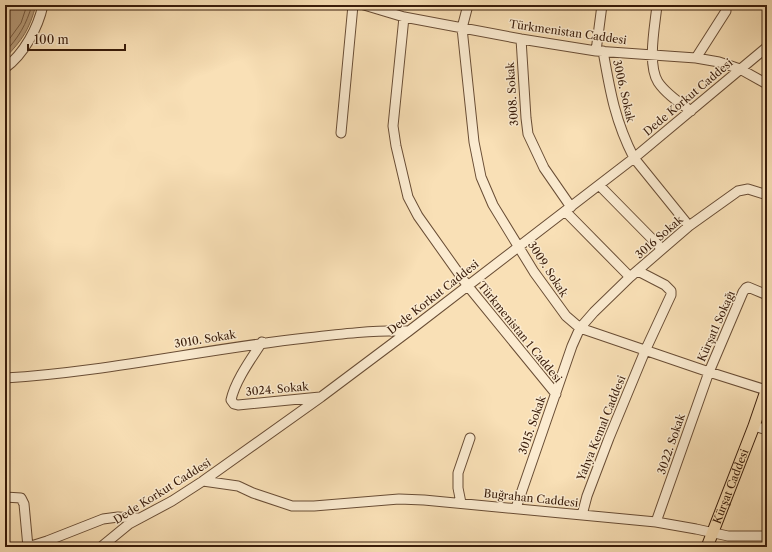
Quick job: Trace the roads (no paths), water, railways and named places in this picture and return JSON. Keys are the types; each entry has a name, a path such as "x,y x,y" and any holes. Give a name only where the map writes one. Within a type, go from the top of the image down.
{"main road":[{"name":"Kürşat Caddesi","path":"707,547 767,389"}],"street":[{"path":"5,68 24,50 41,15 43,5"},
{"path":"341,133 353,5"},
{"name":"Türkmenistan Caddesi","path":"364,5 404,17 521,39 600,51 696,58 719,62 740,70 767,84"},
{"path":"462,28 468,5"},
{"name":"3006. Sokak","path":"602,5 600,51 616,115 623,136 634,158 689,226"},
{"path":"658,5 652,55 655,76 667,91 691,111"},
{"path":"696,58 726,11"},
{"name":"Türkmenistan 1 Caddesi","path":"404,17 393,126 404,186 410,201 418,216 467,285 556,394"},
{"name":"3009. Sokak","path":"462,28 472,127 481,177 493,205 518,246 552,298 568,319 580,328 645,351 767,389"},
{"name":"3008. Sokak","path":"521,39 528,134 544,168 568,209 634,274"},
{"name":"Dede Korkut Caddesi","path":"102,547 124,527 138,518 172,502 203,481 321,397 409,331 634,158 767,47"},
{"path":"599,185 662,249"},
{"name":"3016 Sokak","path":"580,328 594,312 662,249 689,226 738,191 748,189 767,195"},
{"name":"Yahya Kemal Caddesi","path":"582,515 592,483 645,351 672,295 671,291 665,285 634,274"},
{"name":"Kürşat1 Sokağı","path":"709,372 746,288 751,288 767,295"},
{"name":"3015. Sokak","path":"516,508 580,328"},
{"name":"3010. Sokak","path":"5,378 91,369 262,342 377,331 409,331"},
{"name":"3024. Sokak","path":"262,342 233,392 231,400 234,404 238,405 321,397"},
{"name":"3022. Sokak","path":"656,522 709,372"},
{"path":"754,426 767,430"},
{"path":"461,503 458,488 458,473 470,438"},
{"name":"Buğrahan Caddesi","path":"203,481 238,486 253,493 292,506 314,506 414,499 656,522 728,536 767,536"},
{"path":"5,497 21,498 24,504 28,547 103,519 118,517 138,518"}],"water":[{"path":"7,5 36,5 25,34 5,58 5,14"}]}
